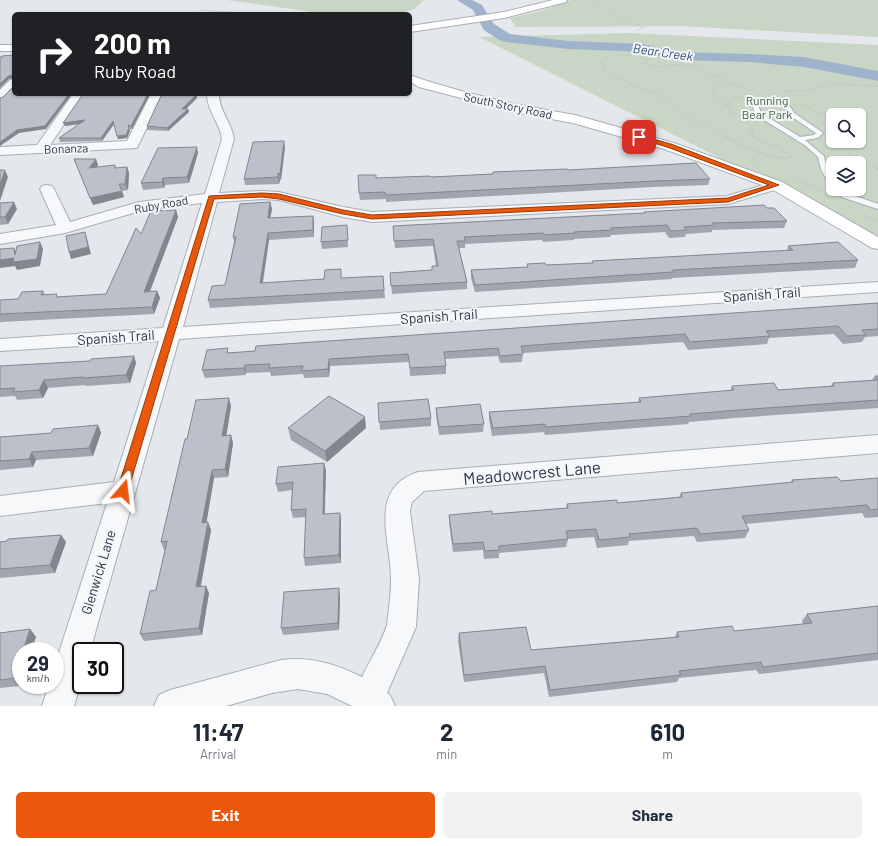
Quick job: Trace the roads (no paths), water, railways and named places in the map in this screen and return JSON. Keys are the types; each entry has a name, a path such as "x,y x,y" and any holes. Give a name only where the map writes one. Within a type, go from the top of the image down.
{"main road":[{"path":"412,28 534,0"},
{"path":"412,23 430,24 504,15 562,0"},
{"path":"0,41 12,40"},
{"path":"0,48 12,48"},
{"name":"South Story Road","path":"412,79 423,84 464,96 519,109 575,118 669,146 776,185 878,244"},
{"name":"South Story Road","path":"412,90 453,102 510,116 565,125 608,129"}],"street":[{"path":"0,97 12,84"},
{"path":"41,150 78,96"},
{"name":"Bonanza","path":"0,151 132,145 156,96"},
{"name":"Glenwick Lane","path":"58,706 212,198 228,139 227,130 213,103 213,96"},
{"name":"Ruby Road","path":"0,239 65,228 139,207 173,201 212,198 262,195 279,196 343,212 372,217 728,200 776,185"},
{"path":"47,189 65,228"},
{"name":"Spanish Trail","path":"0,345 878,286"},
{"name":"Meadowcrest Lane","path":"374,702 401,627 405,579 397,511 401,497 418,482 878,444"},
{"path":"0,506 123,491"},
{"path":"170,706 271,677 307,674 329,678 374,702"}],"lane":[{"path":"800,139 816,137 820,133 791,114 789,107 785,103 758,101 755,105 758,114 800,139 821,156 826,172"},
{"path":"847,196 878,207"}],"waterway":[{"name":"Bear Creek","path":"463,0 478,8 489,27 506,38 568,45 643,48 678,56 749,58 804,62 878,76"}],"park label":[{"name":"Running Bear Park","path":"767,107"}]}
